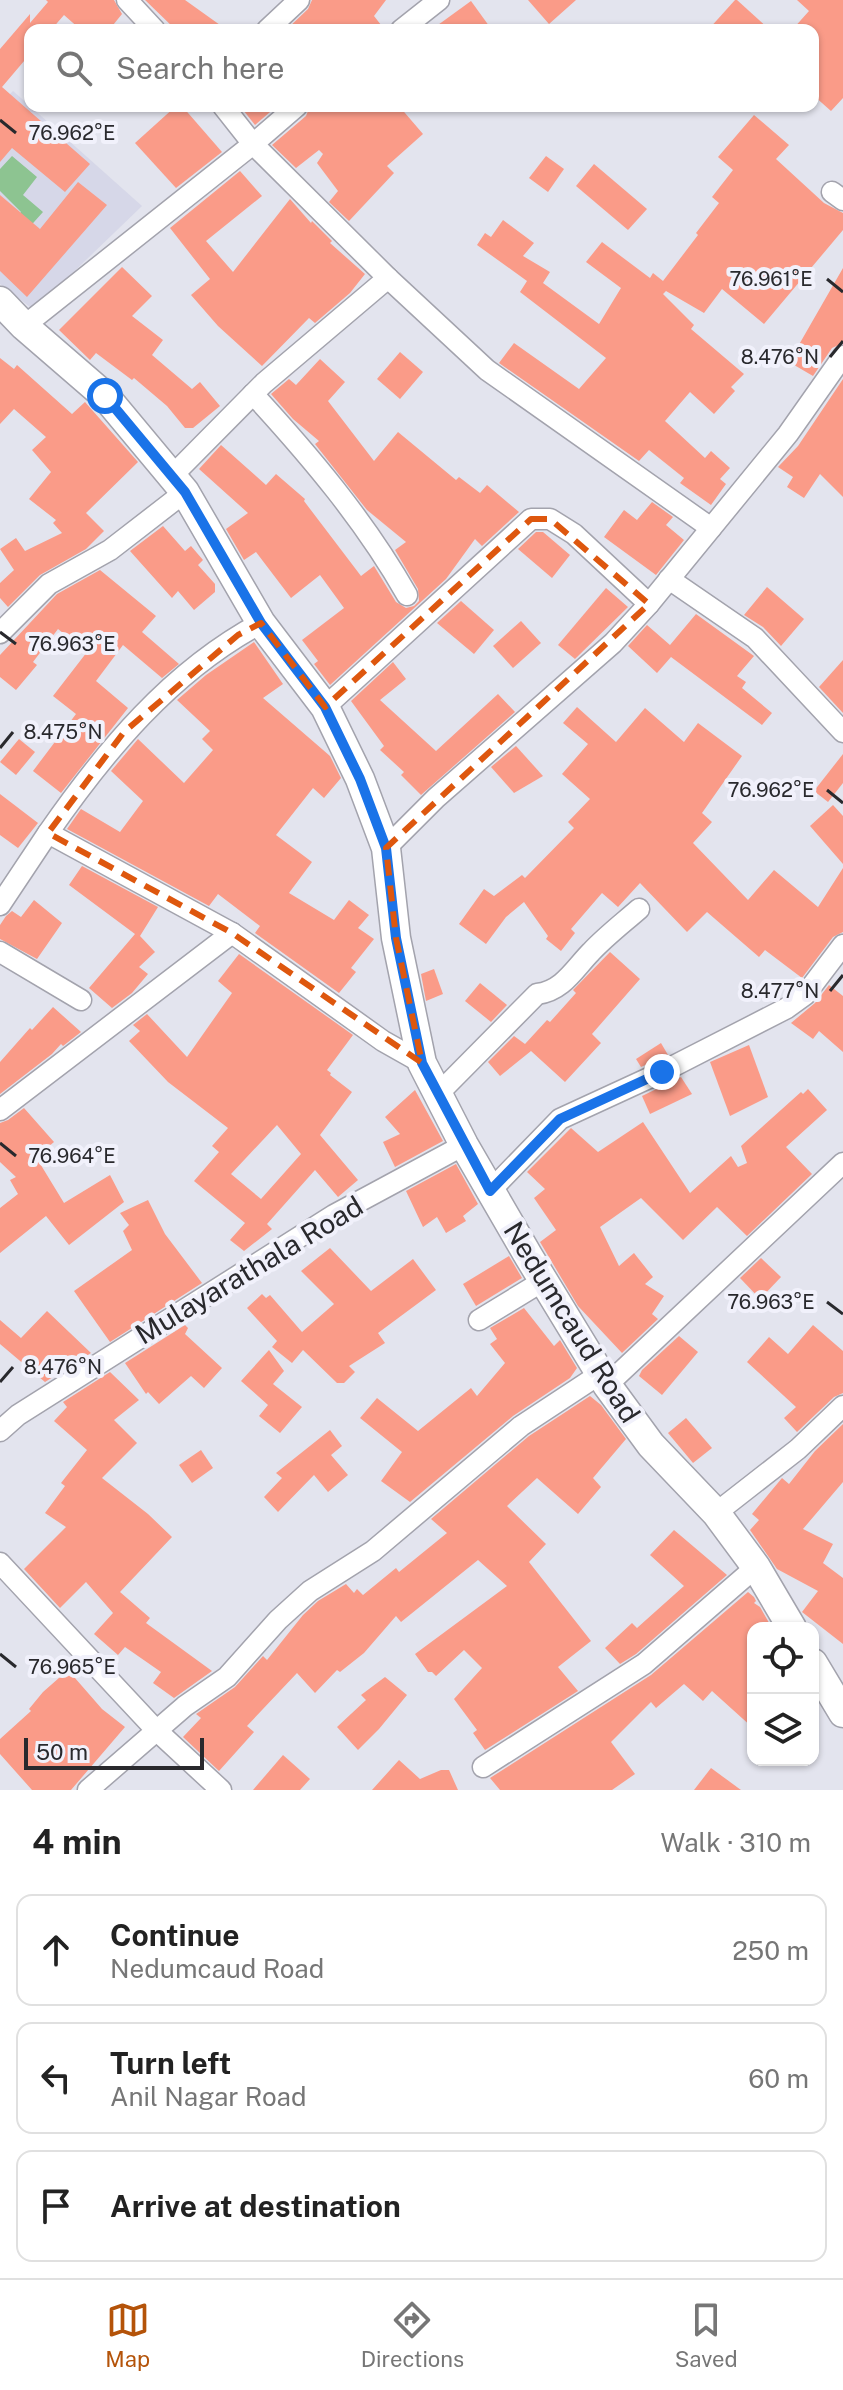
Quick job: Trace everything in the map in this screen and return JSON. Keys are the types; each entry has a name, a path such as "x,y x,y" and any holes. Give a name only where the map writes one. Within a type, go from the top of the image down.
{"main road":[{"name":"Nedumcaud Road","path":"0,301 24,326 105,396 178,484 261,623 325,707 360,779 386,848 396,938 422,1063 490,1191 604,1379 651,1445 716,1513 756,1567 788,1622"},
{"path":"819,1673 843,1713"}],"street":[{"path":"127,0 149,24"},
{"path":"273,24 299,0"},
{"path":"409,24 439,0"},
{"path":"228,112 253,144 388,278 487,370 711,528"},
{"path":"24,326 290,112"},
{"path":"0,633 49,584 110,550 178,484 253,394 388,278"},
{"path":"386,848 436,798 613,643 649,604 788,434 843,356"},
{"path":"253,394 310,456 383,553 407,595"},
{"path":"325,707 531,519 550,519 574,534 649,604"},
{"path":"669,579 755,638 843,732"},
{"path":"0,905 91,771 124,732 164,694 238,635 261,623"},
{"path":"48,833 232,933 383,1041 422,1063"},
{"path":"438,1094 537,994 546,993 565,982 591,951 639,909"},
{"path":"0,1110 232,933"},
{"path":"490,1191 560,1119 662,1072 787,1008 805,995 843,945"},
{"path":"0,952 81,1000"},
{"name":"Mulayarathala Road","path":"0,1431 18,1415 296,1238 464,1145"},
{"path":"88,1790 185,1706 227,1677 278,1620 310,1591 373,1551 521,1426 604,1379 843,1163"},
{"path":"479,1320 543,1281"},
{"path":"716,1513 798,1449 843,1406"},
{"path":"0,1563 156,1730 221,1790"},
{"path":"483,1767 644,1664 756,1567"}],"highlighted area":[{"path":"531,519 550,519 649,604 386,848 396,938 422,1063 232,933 48,833 124,732 238,635 261,623 325,707"}],"shaded area":[{"path":"13,91 24,101 24,112 37,112 142,206 34,310 0,284 0,104"}],"green space":[{"path":"12,156 37,177 23,195 43,212 0,260 0,239 21,212 0,191 0,169"}],"building":[{"path":"46,0 114,0 122,14 114,24 74,24 64,15 56,24 24,24 24,61 2,87 24,106 24,112 31,112 90,164 65,192 12,148 0,162 0,49 30,14 30,23 48,2"},
{"path":"145,0 185,0 219,24 170,24"},
{"path":"312,0 386,0 374,16 380,24 292,24 308,9"},
{"path":"528,0 576,0 549,24"},
{"path":"737,0 763,24 713,24"},
{"path":"797,0 843,0 843,98 831,111 819,100 819,24 797,24 809,11"},
{"path":"471,1 488,24 439,24"},
{"path":"169,112 187,112 222,152 176,188 135,143"},
{"path":"245,112 270,112 255,125"},
{"path":"308,112 404,112 423,134 387,166 394,173 349,221 329,202 338,191 317,163 323,154 319,150 296,168 272,145"},
{"path":"754,115 789,145 776,159 824,203 843,213 843,230 764,324 722,289 704,313 666,291 663,294 694,325 691,329 744,374 731,387 735,391 714,414 690,392 665,421 705,458 711,451 730,468 720,479 726,484 711,505 680,483 684,478 649,450 639,461 499,363 514,343 579,389 606,358 520,292 527,281 477,245 485,233 491,237 503,220 534,243 523,256 550,272 543,283 599,324 621,288 586,262 602,242 650,278 653,273 663,281 719,203 712,197 733,170 718,157"},
{"path":"546,156 564,169 548,192 529,178"},
{"path":"594,164 647,209 628,230 576,186"},
{"path":"240,171 262,196 206,241 233,272 290,199 332,241 330,243 365,274 350,293 315,323 309,318 262,366 218,326 191,295 210,279 170,228"},
{"path":"78,182 107,205 27,297 0,271 0,195 40,229"},
{"path":"122,267 152,296 132,316 163,340 152,355 192,389 200,382 220,406 193,428 185,428 167,406 134,378 132,380 96,353 90,360 59,330"},
{"path":"843,268 843,343 832,348 813,376 789,362"},
{"path":"400,352 423,372 400,399 377,379"},
{"path":"0,358 14,369 17,365 72,414 85,402 138,462 86,513 104,531 86,549 40,575 8,607 0,598 0,583 14,570 0,549 16,538 25,551 62,533 53,523 56,520 29,499 51,472 32,450 46,437 14,409 0,424"},
{"path":"320,359 345,382 328,401 374,461 398,432 456,480 459,477 480,493 487,485 519,512 482,546 475,539 446,579 330,685 314,664 318,661 302,640 344,608 320,575 291,598 256,552 244,560 226,529 248,513 199,469 221,445 266,485 276,474 305,499 361,576 374,566 396,602 406,608 414,606 419,601 418,589 395,550 406,542 367,510 315,444 319,441 293,419 271,394 289,379 296,385"},
{"path":"843,379 843,497 820,474 804,498 787,487 793,477 778,467 798,446"},
{"path":"652,502 673,517 666,525 684,540 656,575 604,537 624,510 637,520"},
{"path":"163,526 185,551 191,546 203,560 198,565 215,584 215,592 194,610 178,591 172,598 130,551"},
{"path":"536,532 543,532 570,555 552,578 518,549"},
{"path":"100,570 156,616 142,632 179,664 162,678 123,645 96,681 128,708 61,793 33,771 76,714 53,696 87,652 58,629 33,662 37,665 16,690 0,677 0,655 57,594"},
{"path":"767,587 804,619 781,646 763,627 744,615"},
{"path":"606,588 628,607 575,659 558,645"},
{"path":"461,601 494,630 474,654 437,623"},
{"path":"696,614 754,656 737,676 746,682 742,688 772,713 762,725 671,657 657,673 628,646 647,625 670,645"},
{"path":"521,621 541,643 513,668 493,646"},
{"path":"254,642 283,684 263,698 330,756 341,778 324,798 313,788 276,835 312,862 289,893 334,920 349,900 369,915 358,928 374,939 351,968 356,972 339,993 255,933 260,926 218,894 209,906 67,829 81,809 120,832 143,801 111,771 138,739 184,783 213,750 202,739 210,731 177,700 206,675"},
{"path":"843,660 843,713 819,687"},
{"path":"393,662 406,679 380,700 436,751 498,694 515,712 421,795 401,775 404,772 380,750 384,746 351,701"},
{"path":"577,707 616,742 645,708 684,742 698,723 742,756 702,813 712,822 693,843 748,900 774,870 818,907 843,868 843,932 833,937 802,978 765,950 759,957 707,912 687,932 640,883 618,907 602,893 571,929 575,933 561,951 546,939 548,936 524,902 506,917 486,944 459,924 484,889 494,896 522,875 525,878 574,828 568,822 590,799 562,774 588,744 563,723"},
{"path":"19,739 35,752 16,775 0,762"},
{"path":"516,746 543,776 514,793 491,767"},
{"path":"843,754 843,783 828,802 814,791"},
{"path":"0,794 38,823 18,848 0,835"},
{"path":"833,805 843,816 843,864 810,826"},
{"path":"82,866 158,907 140,936 155,952 139,967 148,974 132,993 112,1008 89,988 135,934 69,885"},
{"path":"34,900 62,923 37,959 0,939 0,925 6,916 12,911 21,917"},
{"path":"610,952 640,979 592,1034 601,1043 565,1082 531,1051 500,1076 488,1062 514,1036 525,1044 547,1020 550,1022 576,993 573,990"},
{"path":"239,954 353,1035 327,1070 352,1092 320,1135 358,1180 338,1197 315,1170 267,1224 272,1229 244,1251 230,1240 245,1223 194,1181 219,1152 212,1146 228,1128 168,1082 129,1041 140,1031 133,1025 147,1014 187,1057 232,993 218,981","holes":["277,1125 301,1154 261,1199 231,1174"]},
{"path":"434,969 443,994 426,1001 421,974"},
{"path":"480,983 507,1005 491,1022 465,1001"},
{"path":"829,985 843,996 843,1052 819,1031 813,1039 791,1023 815,1003"},
{"path":"53,1007 81,1032 63,1046 61,1044 0,1094 0,1062"},
{"path":"661,1043 668,1055 641,1067 636,1059"},
{"path":"749,1045 768,1097 730,1116 710,1062"},
{"path":"681,1077 692,1094 650,1114 642,1096"},
{"path":"808,1089 827,1110 786,1147 812,1174 747,1236 717,1207 683,1240 641,1198 600,1227 619,1266 634,1253 653,1277 645,1284 664,1296 652,1314 658,1319 622,1353 578,1306 540,1242 556,1230 534,1198 545,1189 527,1172 571,1128 598,1152 643,1122 690,1193 731,1156 738,1167 747,1163 741,1146"},
{"path":"415,1090 443,1141 395,1167 383,1142 400,1134 385,1117"},
{"path":"24,1108 54,1142 36,1157 64,1203 110,1175 124,1202 69,1245 46,1216 0,1253 0,1208 18,1194 10,1180 16,1177 0,1162 0,1123"},
{"path":"456,1164 478,1204 463,1216 466,1221 446,1233 437,1217 423,1227 406,1191"},
{"path":"148,1200 165,1234 202,1283 110,1342 74,1291 132,1250 123,1231 129,1225 120,1213"},
{"path":"330,1248 371,1291 413,1259 436,1290 378,1333 385,1343 349,1366 355,1372 344,1383 337,1383 303,1350 292,1363 272,1347 277,1341 247,1308 262,1294 266,1298 270,1295 302,1332 334,1304 301,1271"},
{"path":"509,1256 522,1278 476,1306 463,1284"},
{"path":"761,1258 781,1277 760,1299 740,1278"},
{"path":"524,1308 554,1346 560,1340 577,1368 570,1378 513,1416 410,1502 381,1481 402,1452 360,1418 377,1398 418,1431 471,1388 477,1396 505,1363 490,1344 497,1339 490,1328"},
{"path":"47,1311 91,1353 45,1382 0,1344 0,1320 21,1338"},
{"path":"185,1325 188,1328 185,1334 222,1368 204,1388 191,1376 159,1404 148,1392 146,1394 125,1363"},
{"path":"813,1325 843,1351 843,1393 834,1397 797,1432 784,1418 796,1407 747,1362 769,1337 788,1354"},
{"path":"679,1336 698,1352 662,1395 639,1376"},
{"path":"269,1350 284,1371 273,1384 302,1407 280,1433 259,1416 268,1405 241,1381"},
{"path":"110,1372 139,1400 114,1420 137,1443 102,1478 172,1537 120,1592 150,1618 146,1623 212,1671 174,1698 153,1683 161,1672 125,1647 118,1655 94,1634 113,1613 86,1582 60,1608 24,1569 66,1527 45,1513 65,1486 61,1483 87,1450 54,1421 67,1407 63,1402"},
{"path":"590,1396 601,1405 626,1439 593,1478 601,1487 578,1514 537,1478 507,1506 546,1544 529,1562 591,1641 558,1667 578,1691 485,1750 473,1733 477,1730 454,1699 482,1668 464,1650 436,1676 428,1672 415,1654 507,1586 478,1560 401,1622 396,1616 364,1653 340,1672 337,1670 315,1693 297,1673 247,1726 254,1732 219,1771 183,1737 201,1718 196,1714 235,1687 263,1656 267,1660 318,1601 346,1584 354,1593 357,1589 363,1595 396,1568 399,1572 447,1533 431,1519 529,1436"},
{"path":"686,1418 712,1448 693,1463 668,1433"},
{"path":"843,1424 843,1482 803,1529 833,1544 823,1563 843,1578 843,1644 819,1625 819,1622 802,1612 818,1591 777,1569 750,1530 759,1520 752,1514 782,1478 789,1484 815,1451"},
{"path":"330,1430 342,1446 331,1455 348,1475 328,1492 314,1475 278,1512 264,1497 282,1478 276,1473"},
{"path":"201,1450 213,1468 192,1483 179,1465"},
{"path":"674,1530 727,1575 636,1654 620,1664 605,1648 632,1623 637,1628 684,1586 650,1555"},
{"path":"748,1592 754,1597 754,1603 769,1622 747,1622 747,1723 712,1691 703,1701 684,1684 656,1708 651,1702 611,1742 635,1774 612,1790 500,1790 490,1778 651,1675"},
{"path":"68,1670 102,1709 125,1727 71,1790 32,1790 0,1754 0,1739 31,1711 29,1709 43,1692"},
{"path":"385,1677 407,1695 358,1750 337,1727 366,1700 361,1695"},
{"path":"283,1755 310,1779 300,1790 253,1790"},
{"path":"399,1760 420,1779 449,1770 458,1790 372,1790"},
{"path":"711,1768 741,1790 694,1790"}],"route":[{"path":"105,396 185,492 261,623 325,707 360,779 386,848 396,938 422,1063 490,1191 560,1119 662,1072"}]}
